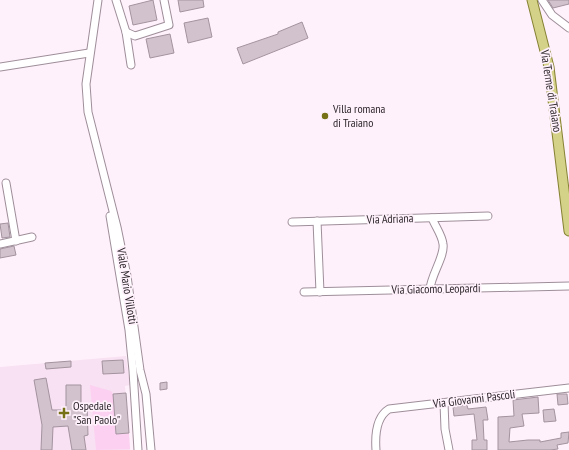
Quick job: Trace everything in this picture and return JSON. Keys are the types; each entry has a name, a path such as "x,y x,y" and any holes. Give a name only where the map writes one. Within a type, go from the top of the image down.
{"main road":[{"name":"Via Terme di Traiano","path":"532,0 550,67 569,231"}],"street":[{"name":"Viale Mario Villotti","path":"98,0 86,84 88,112 117,227 125,269 140,370 145,389 151,450"},
{"path":"116,0 126,32 131,65"},
{"path":"126,32 135,36 169,25 164,0"},
{"path":"542,0 552,15 569,28"},
{"path":"0,68 90,53"},
{"path":"6,183 16,241"},
{"name":"Viale Mario Villotti","path":"105,183 128,330 138,450"},
{"name":"Via Adriana","path":"292,222 488,216"},
{"path":"430,289 431,278 441,256 443,245 432,218"},
{"path":"317,221 320,292"},
{"path":"0,244 32,237"},
{"name":"Via Giacomo Leopardi","path":"304,292 569,286"},
{"name":"Via Giovanni Pascoli","path":"376,450 376,432 381,414 388,409 569,388"},
{"path":"134,390 145,389"},
{"path":"444,403 445,429 449,450"}],"shaded area":[{"name":"Ospedale \"San Paolo\"","path":"126,356 130,385 125,386 130,450 0,450 0,367"},
{"path":"90,385 111,391 113,394 116,434 129,433 130,449 96,450"}],"building":[{"path":"153,0 157,20 133,25 129,6"},
{"path":"178,0 203,0 204,7 180,12"},
{"path":"548,0 569,0 569,4 553,8"},
{"path":"208,18 212,37 188,43 184,23"},
{"path":"302,22 308,38 243,64 237,48 278,34 278,32"},
{"path":"170,34 174,53 150,58 146,39"},
{"path":"8,223 10,237 2,238 0,224"},
{"path":"14,246 16,255 0,258 0,249"},
{"path":"123,360 124,373 103,374 102,361"},
{"path":"71,361 71,367 46,369 45,363"},
{"path":"46,378 52,410 66,410 66,385 81,385 81,406 87,406 88,435 84,436 86,450 72,450 68,426 53,427 52,450 41,450 42,425 34,380"},
{"path":"167,382 167,389 160,390 160,383"},
{"path":"126,393 129,433 116,434 113,394"},
{"path":"557,394 567,394 568,404 558,405"},
{"path":"538,397 539,413 522,414 524,426 510,428 509,442 540,440 540,442 561,438 561,433 569,432 568,443 557,445 558,449 550,450 498,450 498,417 514,416 513,400"},
{"path":"467,405 468,409 486,407 488,420 483,420 484,440 487,440 487,450 472,450 472,440 477,440 474,414 454,416 453,407"},
{"path":"554,409 556,421 544,422 543,410"}],"place":[{"name":"Villa romana di Traiano","path":"325,116"},
{"name":"Ospedale \"San Paolo\"","path":"64,413"}]}
